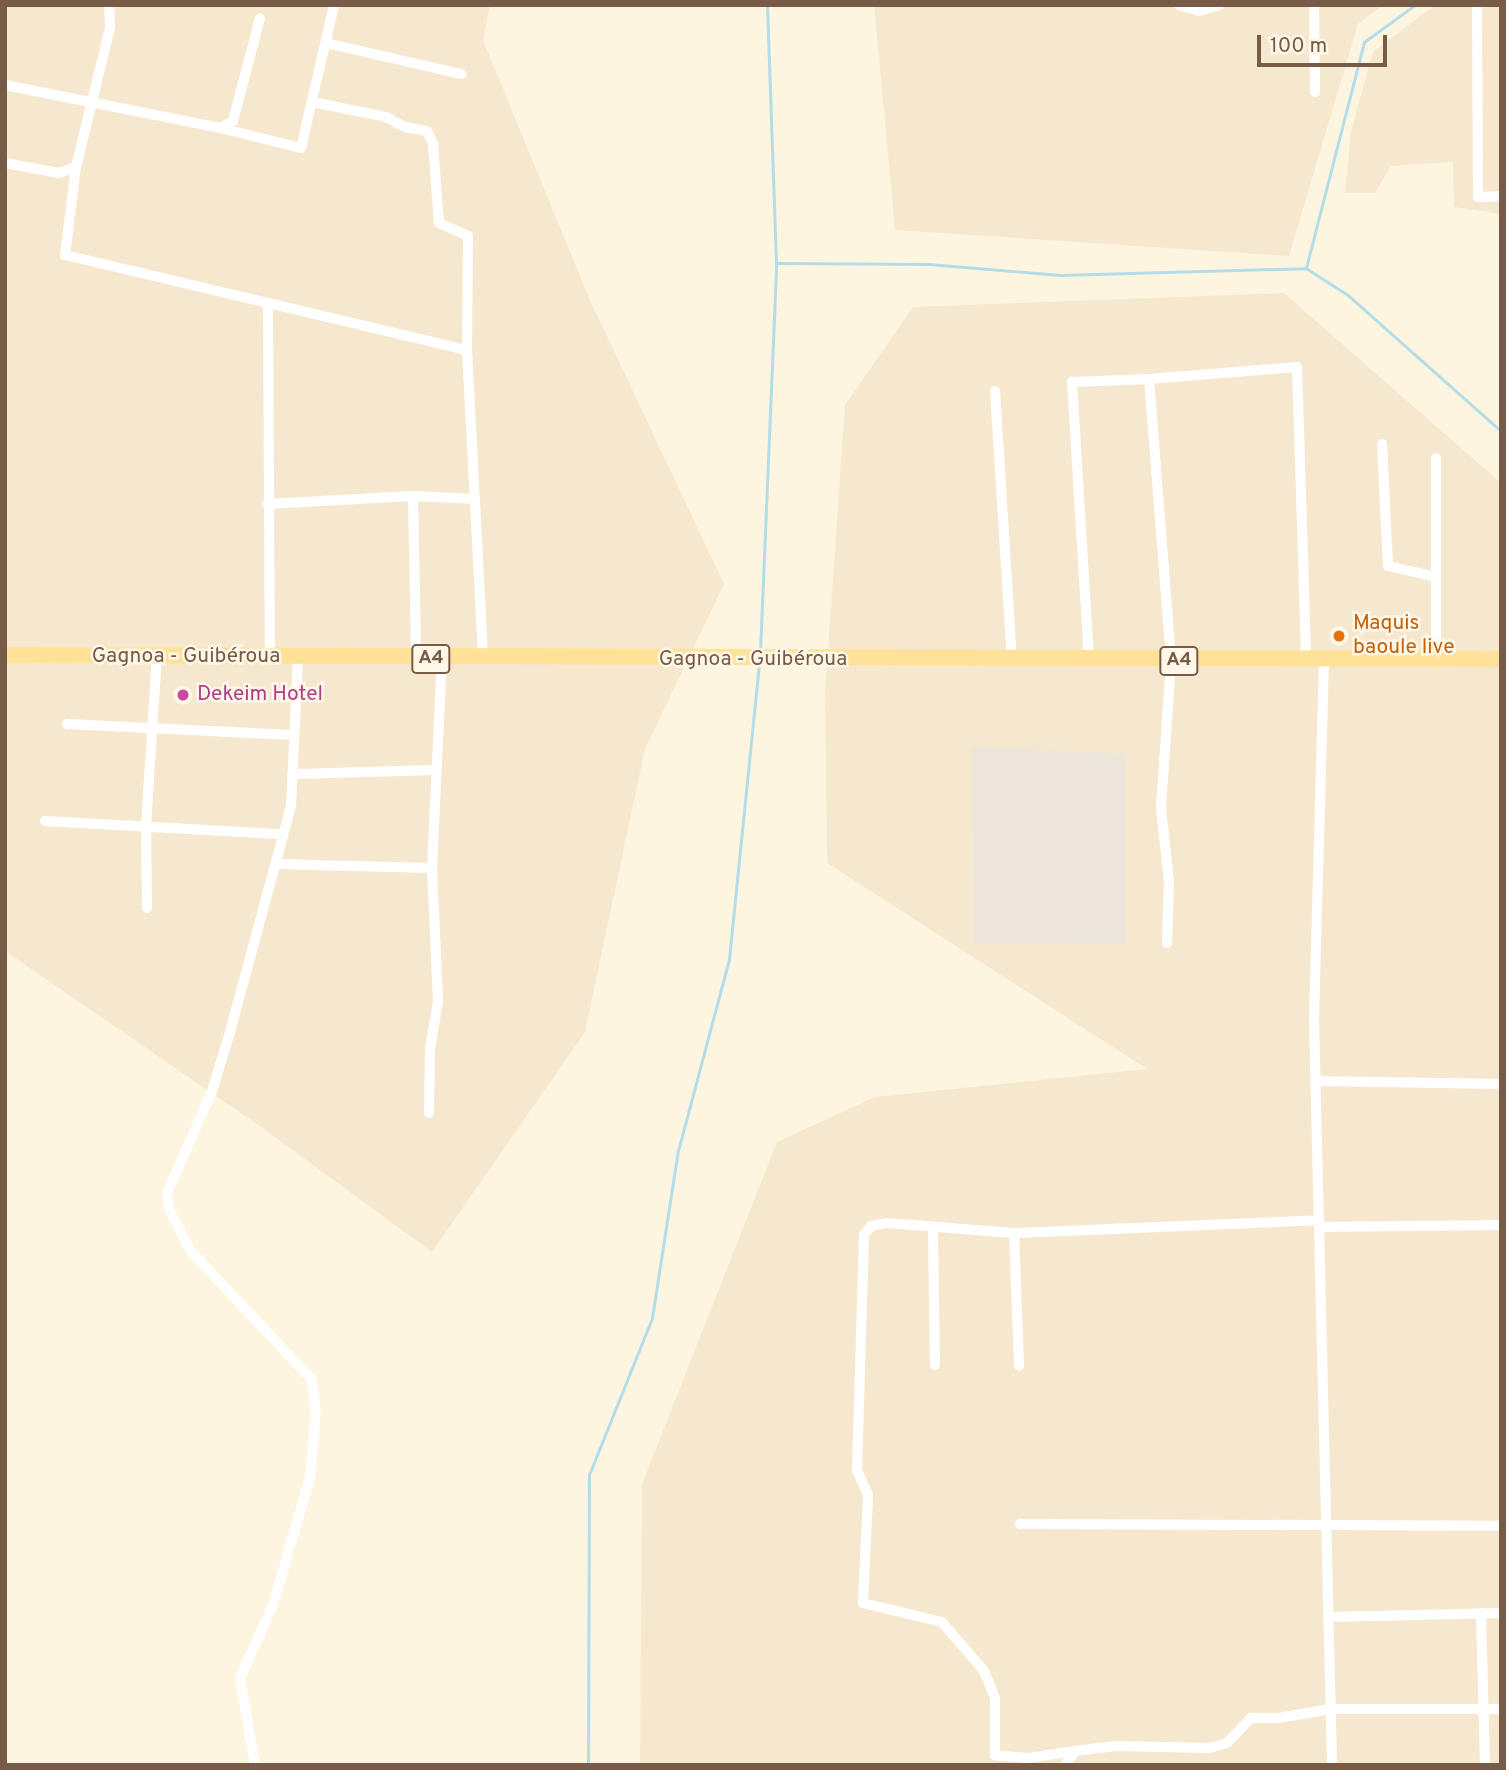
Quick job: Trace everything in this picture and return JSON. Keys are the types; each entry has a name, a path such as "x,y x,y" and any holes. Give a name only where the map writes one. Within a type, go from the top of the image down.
{"main road":[{"name":"Gagnoa - Guibéroua","path":"5,655 1089,661 1501,659"}],"street":[{"path":"109,5 110,28 76,167 65,255 467,350"},
{"path":"5,85 220,128 301,148 334,5"},
{"path":"1179,5 1211,11 1219,5"},
{"path":"1314,5 1315,92"},
{"path":"1477,5 1478,197 1501,196"},
{"path":"220,128 233,121 260,18"},
{"path":"326,43 461,74"},
{"path":"312,102 386,117 405,127 427,131 433,144 439,223 468,236 471,248 467,350 483,659"},
{"path":"5,163 59,173 76,167"},
{"path":"268,303 267,504 270,658"},
{"path":"1089,661 1072,383 1297,367 1306,660"},
{"path":"1149,379 1171,661 1161,809 1169,880 1167,943"},
{"path":"995,391 1012,660"},
{"path":"1382,444 1388,566 1436,577"},
{"path":"1436,458 1436,660"},
{"path":"267,504 413,496 475,499"},
{"path":"413,496 416,659"},
{"path":"147,908 146,825 157,657"},
{"path":"255,1765 240,1678 272,1605 310,1478 316,1413 312,1380 190,1250 169,1209 167,1194 212,1091 276,864 280,834 291,806 295,774 293,735 298,658"},
{"path":"429,1114 430,1049 438,1001 432,868 442,659"},
{"path":"1324,660 1315,1081 1332,1765"},
{"path":"67,724 293,735"},
{"path":"295,774 435,770"},
{"path":"46,821 280,834"},
{"path":"276,864 432,868"},
{"path":"1315,1081 1501,1084"},
{"path":"1501,1225 1320,1223 1014,1233 933,1229 887,1223 871,1226 864,1235 857,1470 868,1495 863,1603 942,1622 984,1671 995,1698 995,1755 1027,1758 1116,1746 1210,1748 1227,1743 1251,1718 1279,1718 1330,1709 1501,1709"},
{"path":"933,1229 935,1365"},
{"path":"1014,1233 1019,1366"},
{"path":"1020,1524 1501,1526"},
{"path":"1481,1613 1485,1765"},
{"path":"1328,1617 1501,1613"},
{"path":"1065,1765 1075,1751"}],"shaded area":[{"path":"5,5 490,5 483,40 589,298 724,584 645,749 585,1032 432,1252 261,1127 5,951"},
{"path":"874,5 1383,5 1358,24 1289,256 895,230"},
{"path":"1435,5 1501,5 1501,214 1454,207 1453,162 1391,166 1375,193 1345,193 1351,131 1373,52"},
{"path":"1284,293 1501,483 1501,1765 640,1765 642,1484 777,1142 875,1097 1147,1069 827,863 825,692 845,405 913,307"},
{"path":"972,747 1125,754 1126,943 974,944"}],"waterway":[{"path":"760,652 776,263 767,5"},
{"path":"777,263 929,264 1061,275 1306,268 1364,42 1415,5"},
{"path":"1306,268 1348,295 1501,431"},
{"path":"588,1765 589,1475 652,1318 678,1151 729,959 759,662"}],"place":[{"name":"Maquis baoule live","path":"1339,636"},
{"name":"Dekeim Hotel","path":"183,695"}]}
